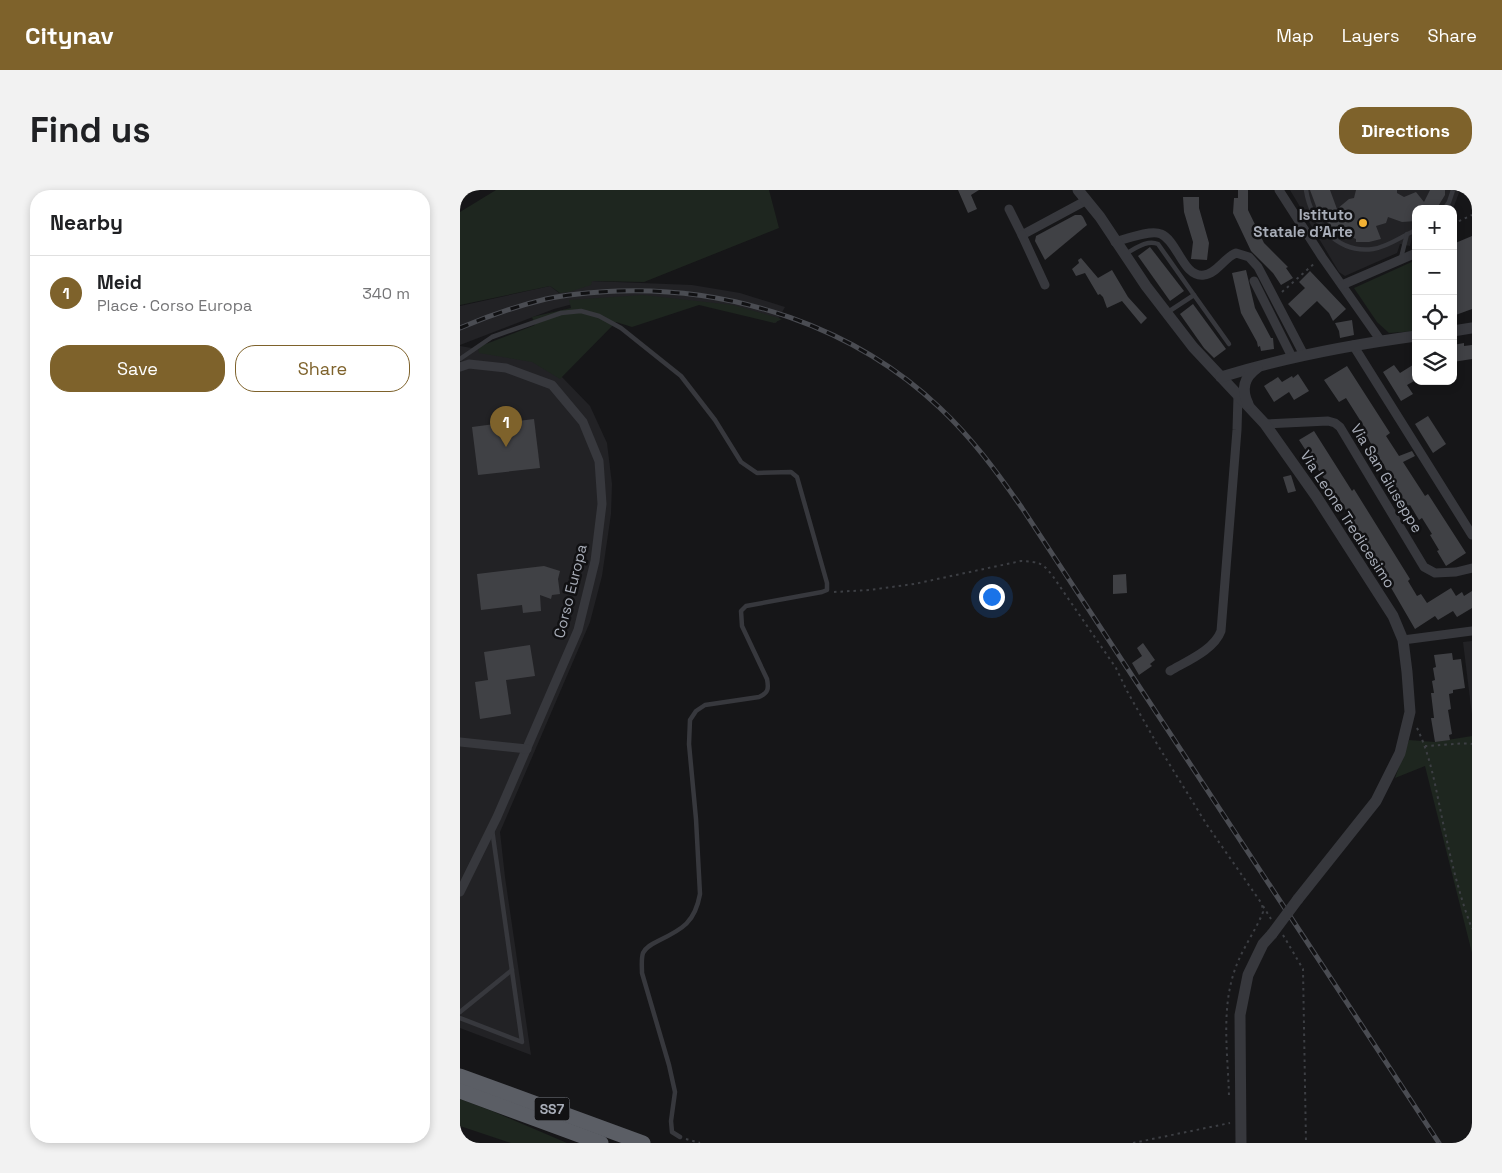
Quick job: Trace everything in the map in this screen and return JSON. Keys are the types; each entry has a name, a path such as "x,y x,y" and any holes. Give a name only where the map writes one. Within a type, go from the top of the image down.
{"highway":[{"name":"SS7","path":"460,1076 643,1143"},
{"name":"SS7","path":"460,1091 602,1143"}],"street":[{"name":"Via Leone Tredicesimo","path":"1078,190 1087,200 1146,286 1193,347 1265,424 1321,504 1392,616 1403,640 1410,712 1400,753 1376,800 1263,944 1248,975 1240,1015 1241,1143"},
{"path":"1279,190 1322,257 1381,341"},
{"path":"1022,234 1087,200"},
{"path":"1008,209 1022,234 1045,285"},
{"path":"1115,242 1144,234 1160,233 1167,238 1189,269 1199,275 1210,274 1231,255 1236,253 1249,257 1264,279 1304,355"},
{"path":"1342,285 1412,255"},
{"path":"1254,281 1292,357"},
{"path":"1457,330 1472,328"},
{"path":"1222,377 1292,357 1353,345 1412,337"},
{"path":"1353,345 1472,535"},
{"name":"Corso Europa","path":"460,367 469,364 506,368 552,385 583,422 599,461 602,504 595,561 578,630 492,828 460,892"},
{"path":"1230,386 1239,386 1260,365"},
{"path":"1247,378 1244,385 1244,393 1253,411"},
{"path":"1170,672 1210,646 1218,638 1221,631 1238,430 1238,396"},
{"name":"Via San Giuseppe","path":"1265,424 1328,421 1335,423 1340,427 1424,567 1435,573 1456,572 1472,568"},
{"path":"1403,640 1472,630"},
{"path":"460,742 527,749"}],"lane":[{"path":"1306,190 1308,201 1316,220 1339,242 1352,248 1372,249 1388,244 1412,232"},
{"path":"1447,205 1452,190"},
{"path":"1400,260 1407,234"},
{"path":"1124,254 1146,243 1153,242 1158,244 1229,344"},
{"path":"1167,313 1194,295"},
{"path":"460,359 492,337 561,312 581,311 599,316 621,328 681,376 715,420 741,462 757,473 791,472 797,478 827,582 827,590 822,592 746,606 741,611 742,626 767,679 769,688 766,694 759,697 705,706 696,711 690,720 689,744 700,894 698,904 694,915 688,923 675,933 650,945 644,951 642,959 642,972 670,1065 675,1092 671,1121 672,1132 680,1137"},
{"path":"460,1018 522,1042 492,828"},
{"path":"460,1012 512,970"}],"path":[{"path":"1457,222 1472,214"},
{"path":"1289,286 1322,257"},
{"path":"827,590 832,592 869,590 914,584 1021,561 1035,562 1044,566 1116,668 1140,714 1207,826 1273,920"},
{"path":"1410,712 1425,746 1445,832 1472,930"},
{"path":"1425,746 1453,745 1467,742 1472,744"},
{"path":"1229,1105 1226,1026 1228,996 1237,964 1263,912 1262,904"},
{"path":"1275,931 1295,953 1303,969 1306,1143"},
{"path":"1133,1143 1230,1123"},
{"path":"680,1137 700,1143"}],"shaded area":[{"path":"496,190 769,190 779,228 644,282 592,281 591,285 560,293 550,286 460,305 460,212"},
{"name":"Istituto Statale d'Arte","path":"1290,190 1460,190 1454,205 1412,205 1412,238 1410,246 1400,244 1397,253 1345,276 1339,272"},
{"path":"1412,262 1412,331 1389,333 1377,322 1354,288"},
{"path":"591,281 692,285 740,293 785,307 776,323 733,310 703,304 588,300 554,309 460,345 460,306 550,286 559,293"},
{"path":"643,295 733,305 782,319 774,323 699,305 632,327 616,322 560,379 532,362 479,353 478,347 535,325 532,317 571,308 569,300"},
{"path":"460,346 525,357 561,376 590,406 607,443 612,484 611,514 602,576 590,622 500,832 531,1055 460,1028"},
{"path":"1472,641 1472,715 1463,642"},
{"path":"1472,736 1472,953 1425,766 1395,778 1409,740 1435,742"},
{"path":"460,1099 567,1143 511,1143 460,1126"}],"building":[{"path":"958,190 979,190 971,195 977,209 968,213"},
{"path":"1238,190 1248,190 1248,210 1264,243 1288,267 1286,268 1293,278 1281,285 1273,273 1251,251 1233,213 1234,198 1238,198"},
{"path":"1310,190 1330,190 1337,209 1349,199 1354,198 1356,190 1397,190 1397,193 1404,197 1416,192 1424,202 1430,190 1445,190 1445,195 1439,205 1412,205 1412,221 1402,222 1388,217 1386,223 1376,226 1381,239 1369,242 1356,242 1356,239 1334,230 1319,214"},
{"path":"1183,197 1199,197 1199,208 1209,243 1207,260 1191,259 1193,242 1184,212"},
{"path":"1075,215 1081,215 1087,225 1045,260 1035,241 1036,236"},
{"path":"1472,236 1472,309 1457,315 1457,250 1457,242"},
{"path":"1150,247 1184,291 1170,301 1138,256"},
{"path":"1081,258 1098,278 1112,270 1128,297 1147,318 1141,324 1122,301 1107,308 1103,297 1100,294 1098,295 1085,273 1076,276 1072,269 1079,263 1078,260"},
{"path":"1246,270 1255,308 1271,338 1273,338 1274,349 1261,351 1241,313 1232,273"},
{"path":"1310,271 1346,309 1333,321 1329,313 1317,301 1300,317 1288,304 1305,288 1299,282"},
{"path":"1193,304 1226,349 1214,358 1204,348 1180,314"},
{"path":"1352,320 1354,335 1340,338 1335,323"},
{"path":"1464,343 1464,346 1472,345 1472,359 1457,361 1457,344"},
{"path":"1394,365 1400,373 1412,366 1412,382 1407,385 1413,394 1401,401 1383,372"},
{"path":"1347,366 1390,433 1386,436 1399,456 1412,451 1415,456 1403,462 1425,496 1428,494 1466,553 1446,566 1430,535 1432,534 1422,518 1419,520 1410,505 1404,508 1385,479 1390,476 1363,430 1365,428 1346,398 1339,402 1324,380"},
{"path":"1298,374 1309,391 1294,400 1289,392 1274,402 1264,386 1278,377 1282,382"},
{"path":"1428,416 1446,444 1433,453 1415,424"},
{"path":"534,419 540,468 478,475 472,427"},
{"path":"1314,431 1352,491 1354,489 1410,579 1408,581 1417,596 1421,594 1427,603 1451,588 1456,596 1462,592 1464,596 1472,591 1472,608 1457,617 1453,611 1438,620 1435,616 1415,629 1339,498 1338,500 1299,440"},
{"path":"1291,475 1296,491 1288,493 1283,477"},
{"path":"544,566 560,571 558,579 560,594 552,595 551,599 540,595 541,611 523,613 522,605 481,610 477,574"},
{"path":"1126,574 1127,593 1113,594 1113,575"},
{"path":"1143,643 1155,660 1150,664 1152,666 1139,675 1132,663 1142,656 1137,648"},
{"path":"530,645 535,676 506,680 511,714 480,719 475,682 488,680 484,652"},
{"path":"1452,653 1453,660 1461,659 1465,688 1453,690 1453,693 1449,694 1451,709 1448,710 1452,734 1449,735 1450,740 1435,742 1431,718 1434,718 1431,693 1434,693 1432,681 1435,680 1433,668 1436,667 1434,655"}],"railway":[{"path":"460,328 524,305 573,295 618,291 662,292 705,296 748,305 791,318 831,334 870,355 907,380 940,408 963,431 994,468 1022,508 1439,1143"}],"place":[{"name":"Istituto Statale d'Arte","path":"1363,223"},
{"name":"Meid","path":"506,447"}]}
